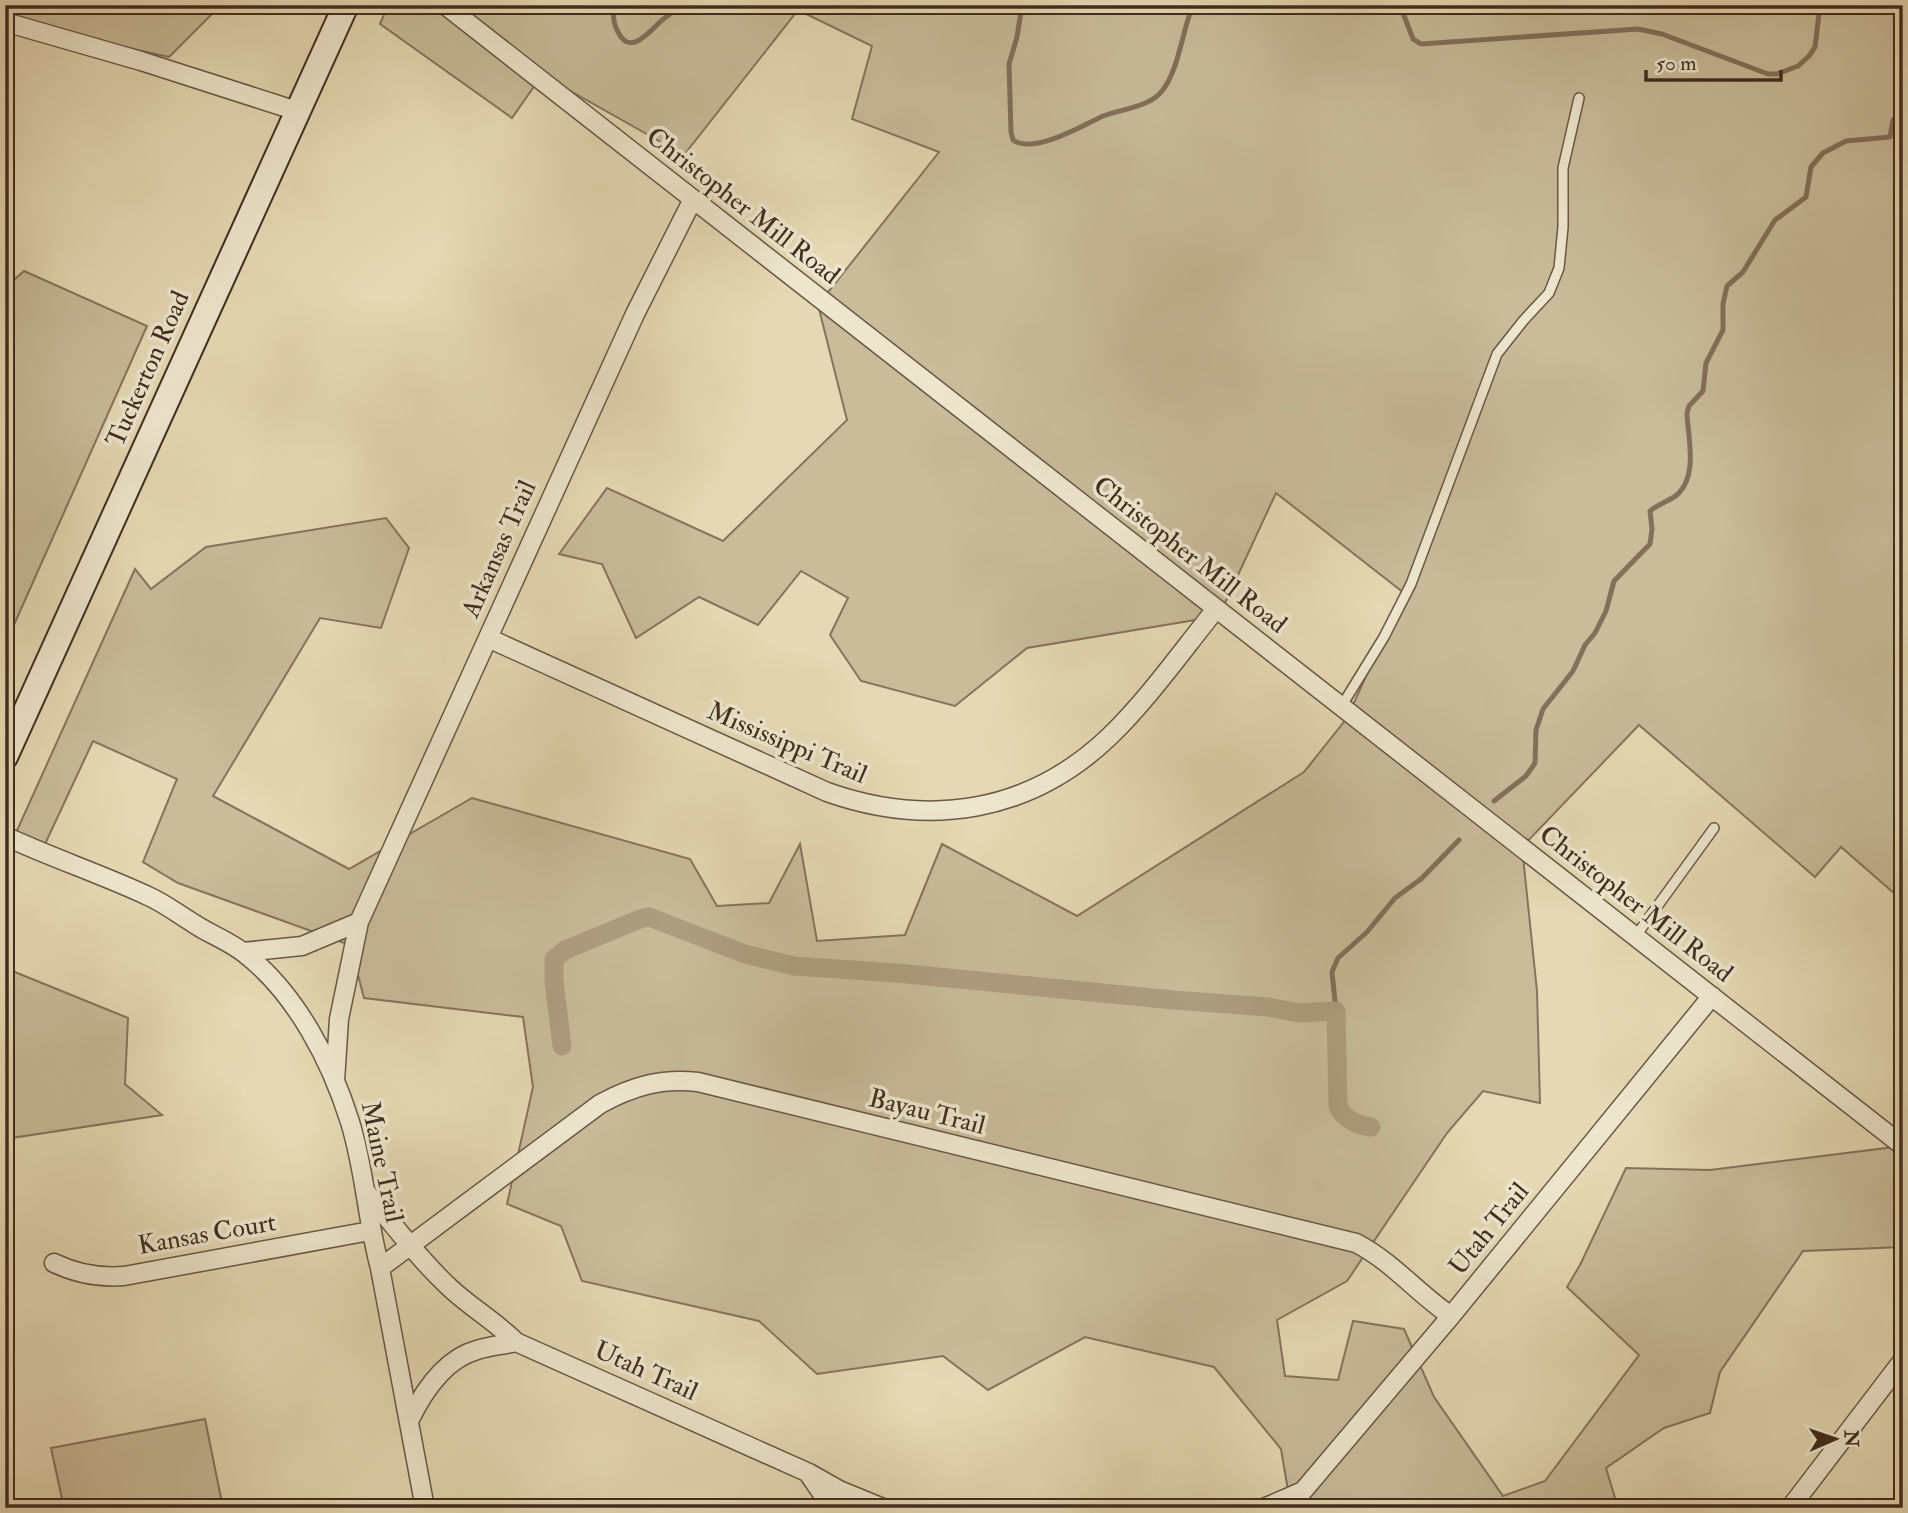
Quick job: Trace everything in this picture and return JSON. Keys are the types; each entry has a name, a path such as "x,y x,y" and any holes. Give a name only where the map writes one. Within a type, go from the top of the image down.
{"main road":[{"name":"Tuckerton Road","path":"5,757 346,5"}],"street":[{"name":"Christopher Mill Road","path":"445,5 1903,1146"},
{"path":"5,22 141,61 297,111"},
{"name":"Arkansas Trail","path":"335,1081 339,1019 359,922 635,314 693,199"},
{"name":"Mississippi Trail","path":"488,638 827,792 859,804 887,809 943,812 986,805 1034,789 1087,756 1123,723 1216,609"},
{"name":"Maine Trail","path":"5,836 148,896 243,952 286,996 308,1028 335,1081 351,1126 366,1191 370,1231 380,1268 425,1508"},
{"path":"243,952 302,946 359,922"},
{"name":"Utah Trail","path":"1264,1508 1300,1500 1712,996"},
{"name":"Bayau Trail","path":"411,1247 600,1104 637,1086 677,1080 698,1082 1356,1243 1376,1254 1406,1277 1425,1299 1451,1316"},
{"name":"Utah Trail","path":"366,1191 447,1286 500,1325 516,1342 808,1473 838,1490 883,1508"},
{"name":"Kansas Court","path":"54,1263 79,1273 104,1278 114,1277 370,1231"},
{"path":"380,1268 411,1247"},
{"path":"409,1421 436,1377 453,1362 475,1350 516,1342"},
{"path":"1790,1508 1903,1360"},
{"path":"808,1473 832,1508"}],"lane":[{"path":"1341,708 1384,638 1411,584 1497,354 1549,293 1559,268 1563,168 1579,98"},
{"path":"1635,937 1714,828"}],"shaded area":[{"path":"5,5 221,5 169,57 5,21"},
{"path":"388,5 1903,5 1903,901 1841,847 1815,877 1639,725 1522,847 1537,991 1540,1103 1483,1091 1447,1133 1347,1281 1277,1320 1285,1376 1338,1380 1353,1321 1404,1329 1434,1397 1503,1496 1545,1481 1639,1355 1567,1287 1626,1168 1710,1170 1903,1146 1903,1247 1803,1251 1720,1372 1710,1413 1664,1428 1606,1468 1618,1508 1291,1508 1281,1449 1214,1367 1085,1337 988,1390 943,1356 817,1374 759,1321 582,1281 561,1226 507,1204 533,1087 523,1017 364,998 350,945 178,883 143,862 177,779 93,741 39,857 10,846 135,569 151,589 206,547 386,518 409,548 381,628 320,618 213,796 349,869 472,798 690,859 717,906 769,903 800,844 817,941 905,935 942,844 1077,916 1304,772 1347,718 1404,593 1276,493 1219,616 1027,648 955,706 861,681 830,635 848,598 801,571 758,625 699,597 636,638 602,564 559,554 607,488 723,541 847,420 818,305 939,152 852,119 872,46 798,10 684,155 542,75 512,118 380,24"},
{"path":"24,271 147,326 5,645 5,288"},
{"path":"5,968 128,1018 125,1084 162,1115 5,1139"},
{"path":"205,1419 223,1508 64,1508 51,1448"}],"waterway":[{"path":"614,5 615,26 628,42 639,40 684,5"},
{"path":"1022,5 1009,64 1011,132 1013,140 1022,144 1058,137 1103,116 1143,104 1157,96 1172,72 1193,5"},
{"path":"1400,5 1413,39 1421,44 1638,29 1662,34 1768,74 1777,74 1798,66 1809,56 1815,47 1820,5"},
{"path":"1494,801 1526,776 1535,763 1536,730 1543,709 1573,671 1585,645 1595,633 1606,611 1614,581 1650,544 1650,511 1678,494 1684,486 1690,466 1687,413 1689,406 1703,391 1706,363 1723,330 1723,304 1727,286 1743,272 1775,220 1806,197 1811,167 1823,153 1846,141 1890,137 1893,120 1903,113"},
{"path":"1336,1011 1332,972 1338,958 1367,932 1395,898 1421,879 1459,840"},
{"path":"562,1046 554,959 565,950 649,917 745,954 794,966 1268,1007 1299,1013 1336,1011 1338,1106 1352,1121 1371,1127"}]}
